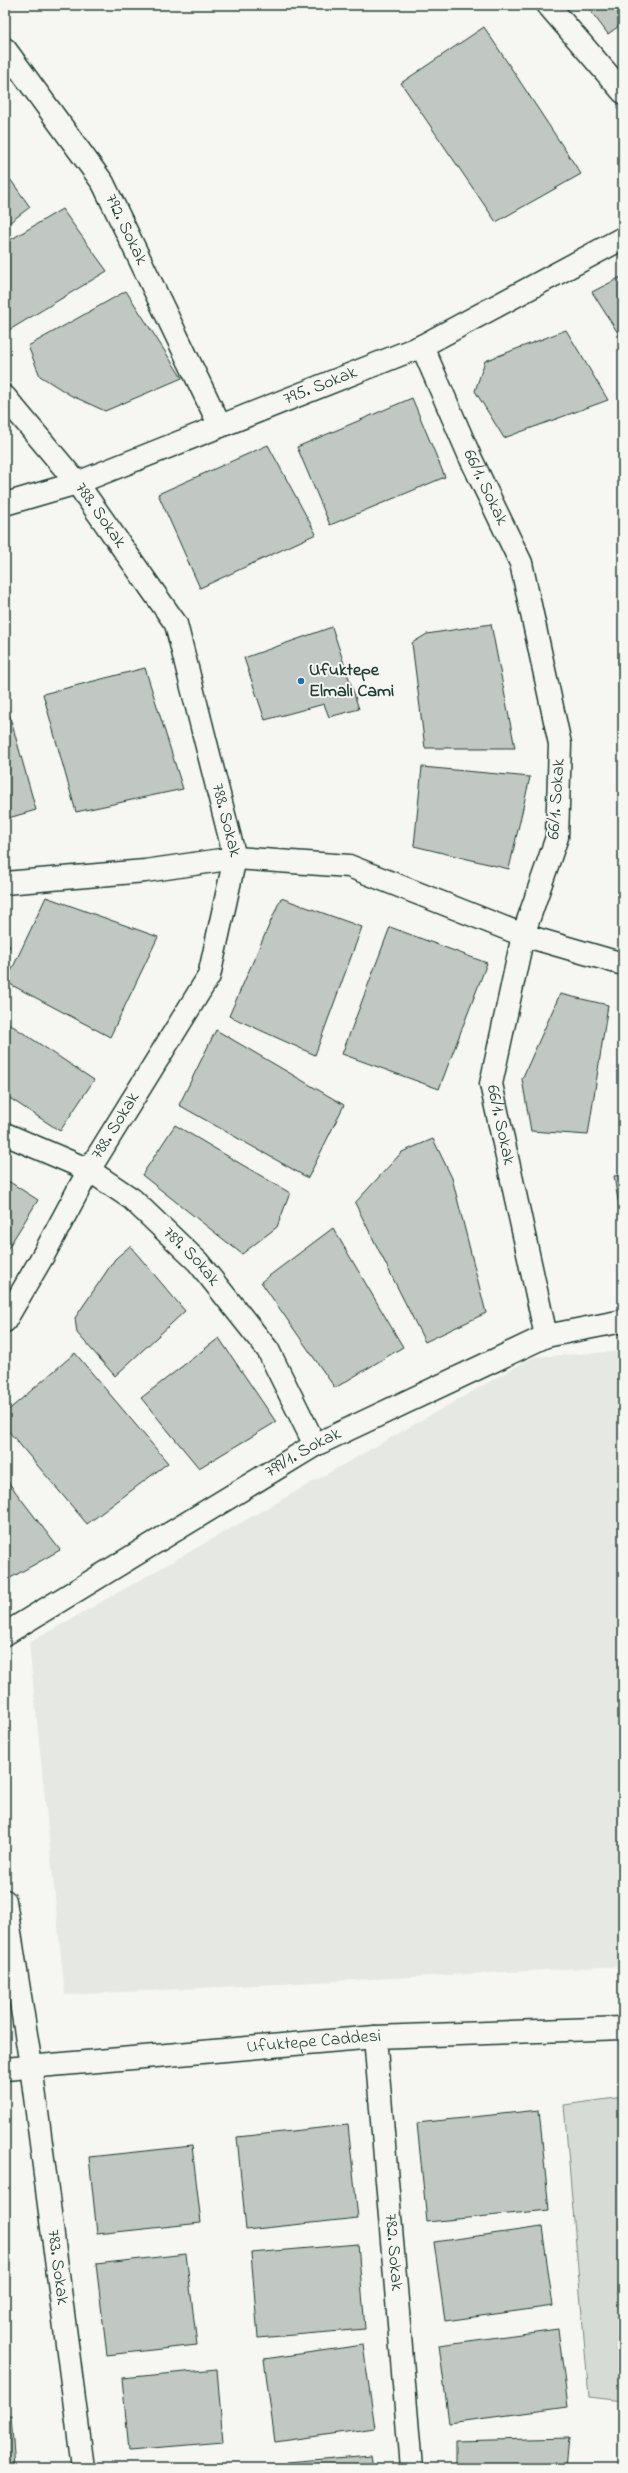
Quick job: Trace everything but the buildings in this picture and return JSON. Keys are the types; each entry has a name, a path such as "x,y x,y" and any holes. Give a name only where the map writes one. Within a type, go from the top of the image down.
{"street":[{"path":"548,5 623,92"},
{"name":"792. Sokak","path":"5,49 103,183 220,426"},
{"name":"795. Sokak","path":"5,504 78,483 422,346 623,238"},
{"name":"66/1. Sokak","path":"422,346 471,459 521,563 560,744 558,837 523,935 491,1084 546,1336"},
{"name":"788. Sokak","path":"5,397 78,483 176,624 235,858 209,976 89,1170 44,1254 5,1321"},
{"path":"5,883 146,871 235,858 349,866 523,935 623,964"},
{"name":"789. Sokak","path":"5,1134 89,1170 132,1199 198,1262 268,1350 315,1445"},
{"name":"799/1. Sokak","path":"5,1634 315,1445 546,1336 623,1321"},
{"name":"783. Sokak","path":"5,1901 32,2066 83,2468"},
{"name":"Ufuktepe Caddesi","path":"5,2069 375,2037 623,2028"},
{"name":"782. Sokak","path":"375,2037 410,2468"}],"shaded area":[{"path":"623,1351 623,1966 65,1995 29,1643 533,1357"},
{"path":"623,2097 623,2401 589,2397 564,2105"}],"place":[{"name":"Ufuktepe Elmalı Cami","path":"301,681"}]}
